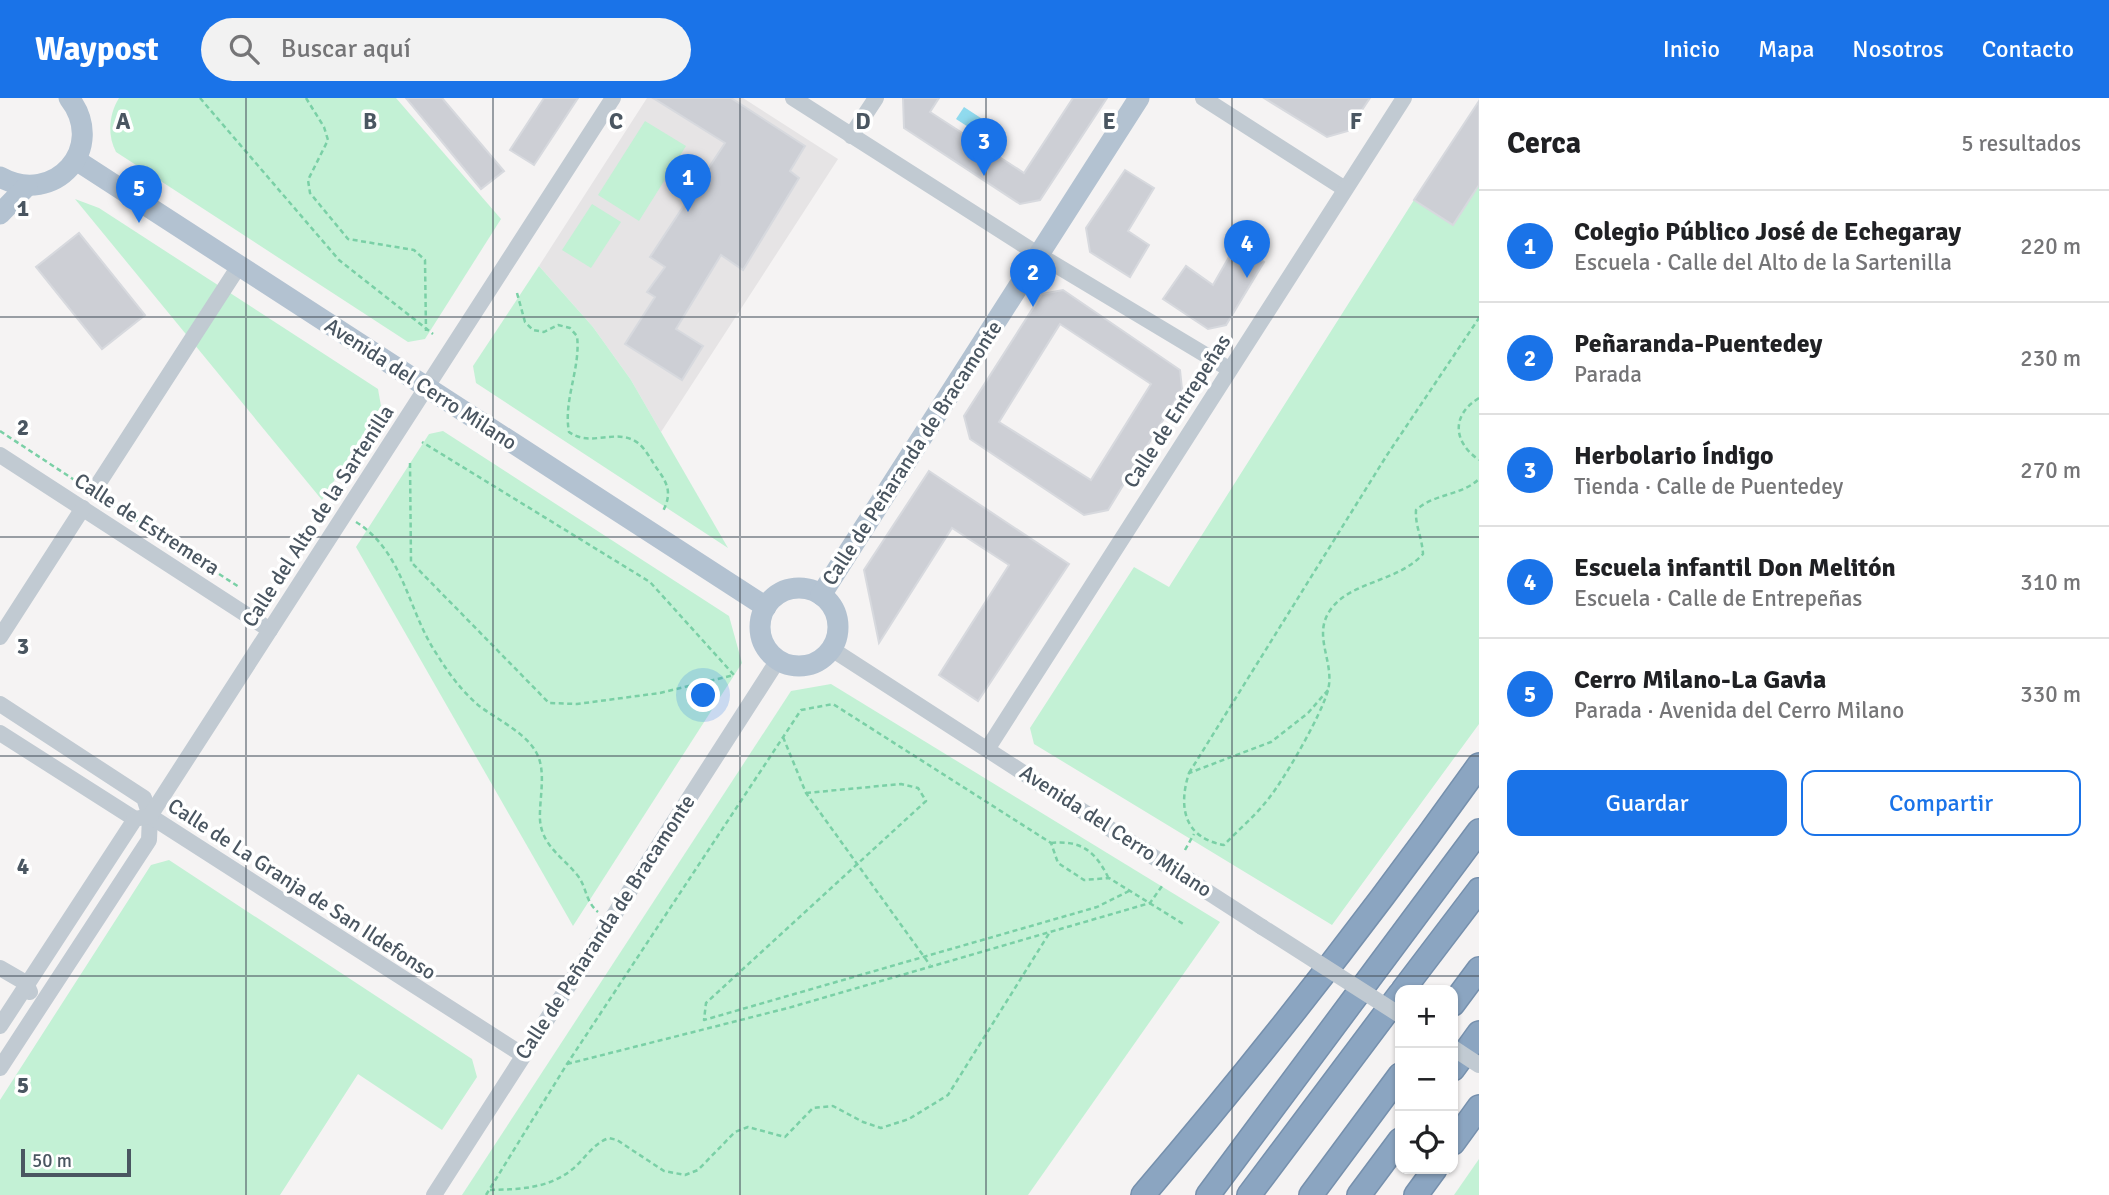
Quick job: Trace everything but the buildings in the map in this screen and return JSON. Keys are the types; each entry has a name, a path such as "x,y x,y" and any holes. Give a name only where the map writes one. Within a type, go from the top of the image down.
{"highway":[{"path":"1143,1195 1251,1069 1356,936 1479,765"},
{"path":"1208,1195 1479,831"},
{"path":"1408,985 1479,890"},
{"path":"1458,997 1479,969"},
{"path":"1249,1195 1395,1002"},
{"path":"1458,1062 1479,1033"},
{"path":"1311,1195 1395,1082"},
{"path":"1199,1195 1280,1098"},
{"path":"1458,1136 1479,1107"},
{"path":"1360,1195 1395,1147"},
{"path":"1416,1195 1431,1174"}],"main road":[{"name":"Calle de Peñaranda de Bracamonte","path":"821,595 1139,98"},
{"path":"0,177 27,186 46,184 63,174 76,160 83,134 76,102"},
{"name":"Avenida del Cerro Milano","path":"76,160 766,607"},
{"path":"0,215 27,186"},
{"path":"810,590 821,595 829,602 837,620 835,640 831,648 811,664 788,665 778,660 763,640 761,617 766,607 785,591 810,590"}],"street":[{"name":"Calle del Alto de la Sartenilla","path":"0,1026 7,1001 26,983 271,630 613,98"},
{"path":"793,98 1039,255 1228,369"},
{"path":"851,136 876,98"},
{"path":"1203,98 1345,189"},
{"name":"Calle de Entrepeñas","path":"988,748 1228,369 1404,98"},
{"path":"93,492 239,266"},
{"name":"Calle de Estremera","path":"0,455 271,630"},
{"path":"0,637 83,508"},
{"name":"Avenida del Cerro Milano","path":"831,648 1395,1012"},
{"name":"Calle de Peñaranda de Bracamonte","path":"434,1195 778,660"},
{"name":"Calle de La Granja de San Ildefonso","path":"0,704 144,798 142,817"},
{"name":"Calle de La Granja de San Ildefonso","path":"0,733 142,817 523,1055"},
{"name":"Calle del Alto de la Sartenilla","path":"0,1068 149,840 142,817"},
{"path":"0,968 26,983 37,1008"},
{"path":"7,1001 37,1008"},
{"path":"1458,1051 1479,1065"}],"path":[{"path":"200,98 339,260 433,334"},
{"path":"306,98 324,127 328,140 309,180 310,193 348,239 414,250 425,260 426,331"},
{"path":"517,293 525,322 533,330 544,332 558,325 570,328 577,336 573,387 565,413 569,432 578,438 593,440 612,435 640,444 668,485 669,497 663,511"},
{"path":"1479,318 1387,455 1189,773 1185,786 1187,819 1194,834 1210,843 1224,845 1267,801 1328,691 1330,667 1322,628 1328,613 1348,594 1412,566 1423,554 1423,540 1415,525 1416,510 1428,500 1463,490 1479,479"},
{"path":"1479,398 1463,411 1457,427 1463,446 1479,460"},
{"name":"Calle de Estremera","path":"0,431 239,587"},
{"path":"410,463 411,562 549,703 576,704 660,693 734,675 650,582 422,442"},
{"path":"344,515 367,529 388,550 400,570 422,631 456,682 477,704 532,745 541,768 540,821 543,837 577,875 588,903 608,921"},
{"path":"1189,773 1271,742 1308,713 1328,691"},
{"path":"486,1195 567,1064 801,710 832,704 1051,843 1059,863 1084,880 1109,878"},
{"path":"783,737 806,793 930,965"},
{"path":"806,793 901,784 918,788 926,801 706,1003 704,1020 1097,907 1129,891"},
{"path":"1185,850 1194,834"},
{"path":"1051,843 1072,841 1099,858 1109,878 1185,925"},
{"path":"567,1064 788,1009 930,965 1150,904 1162,886"},
{"path":"489,1190 534,1189 572,1169 594,1147 609,1138 617,1140 664,1171 684,1175 698,1170 736,1132 748,1127 785,1137 813,1108 833,1106 881,1128 909,1119 948,1095 1050,932"}],"shaded area":[{"path":"647,98 743,98 838,159 661,432 631,380 593,327 539,266"}],"green space":[{"path":"119,98 396,98 501,219 425,339 408,342 116,152 110,125"},
{"path":"645,121 686,146 639,221 598,195"},
{"path":"1479,185 1479,724 1332,925 1034,744 1030,728 1134,567 1169,587 1414,200 1453,225"},
{"path":"75,199 99,208 378,389 381,406 322,500"},
{"path":"592,204 621,222 591,268 562,250"},
{"path":"539,266 593,327 631,380 728,548 476,383 473,366"},
{"path":"443,431 729,616 742,663 573,926 356,547 429,434"},
{"path":"831,684 1220,922 1028,1195 462,1195 791,691"},
{"path":"169,860 472,1059 477,1077 442,1130 358,1074 280,1195 0,1195 0,1100 151,865"},
{"path":"1479,1159 1479,1195 1454,1195"}],"water":[{"path":"964,107 990,124 982,136 956,119"}],"place":[{"name":"Herbolario Índigo","path":"984,176"},
{"name":"Colegio Público José de Echegaray","path":"688,212"},
{"name":"Cerro Milano-La Gavia","path":"139,223"},
{"name":"Escuela infantil Don Melitón","path":"1247,278"},
{"name":"Peñaranda-Puentedey","path":"1033,307"}]}
